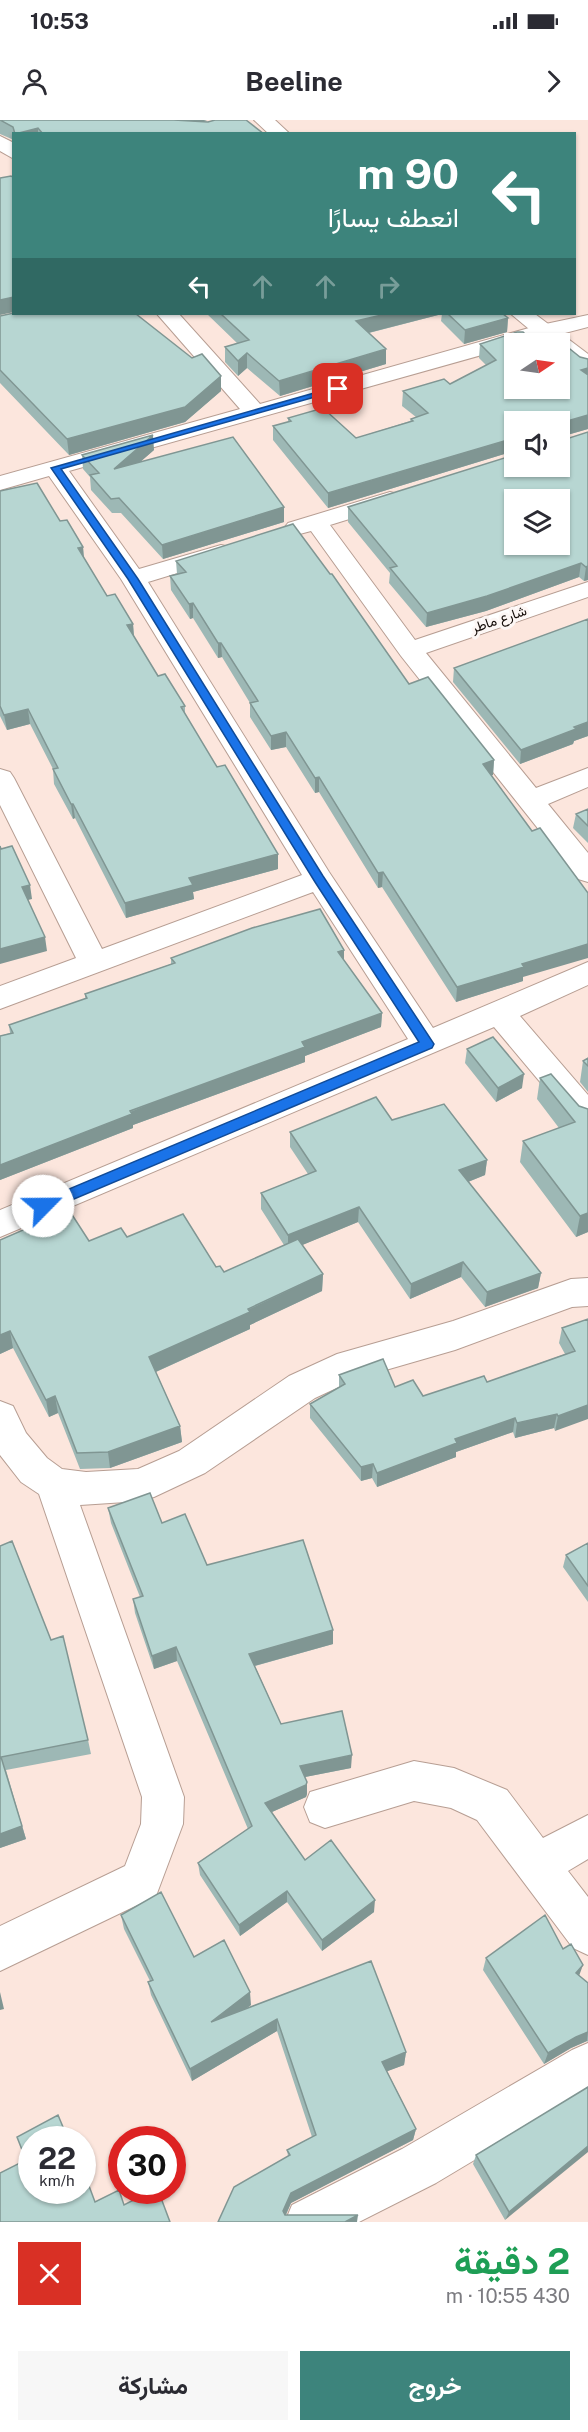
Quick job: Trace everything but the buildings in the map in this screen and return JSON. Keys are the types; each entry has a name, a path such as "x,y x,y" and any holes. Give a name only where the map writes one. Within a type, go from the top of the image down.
{"street":[{"path":"263,120 278,132"},
{"path":"0,142 12,151"},
{"path":"169,315 255,412"},
{"path":"523,315 588,364"},
{"path":"0,483 544,330 588,321"},
{"path":"55,468 133,579 319,879 427,1044"},
{"path":"270,536 415,491"},
{"path":"316,522 411,650 529,801 588,872"},
{"path":"133,579 247,543"},
{"name":"شارع ماطر","path":"411,650 588,589"},
{"path":"529,801 588,777"},
{"path":"0,778 94,963"},
{"path":"0,998 319,879"},
{"path":"0,1224 427,1044 588,973"},
{"path":"499,1012 588,1117"},
{"path":"0,1417 14,1444 34,1470 54,1484 86,1489 141,1485 192,1462 302,1387 340,1370 455,1335 571,1293 588,1292"},
{"path":"0,1949 141,1881 162,1824 163,1797 54,1484"},
{"path":"325,1807 414,1781 454,1788 492,1805 588,1933"},
{"path":"537,1865 588,1836"},
{"path":"309,2222 419,2166 588,2066"}],"route":[{"path":"43,1206 427,1044 319,879 133,579 55,468 338,389"}]}
